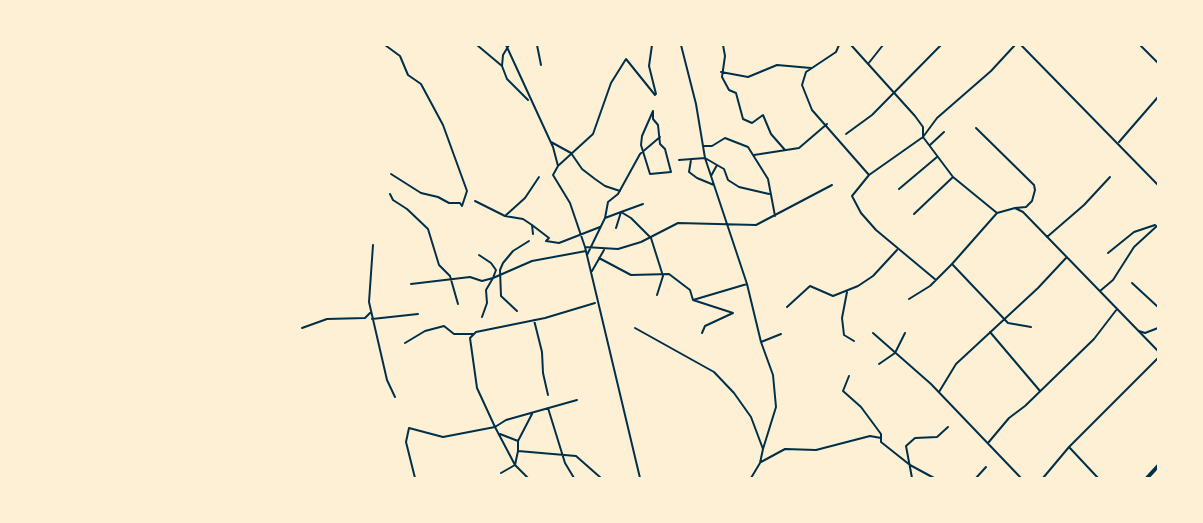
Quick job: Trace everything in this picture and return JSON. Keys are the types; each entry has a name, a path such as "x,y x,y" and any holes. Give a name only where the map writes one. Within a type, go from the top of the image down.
{"highway":[{"path":"1147,478 1158,466"}],"street":[{"path":"385,45 400,56 408,75 421,84 443,125 465,184 466,191 462,206 460,202 449,203 438,197 421,193 391,174"},
{"path":"537,45 541,65"},
{"path":"640,478 592,270 569,200 553,175 558,166 593,134 607,101 611,82 626,59 656,94 657,88 649,66 652,45"},
{"path":"681,45 696,104 705,158 747,284 761,342 771,367 776,398 775,414 760,463 751,478"},
{"path":"723,45 725,56 722,72 729,90 736,93 743,119 752,123 762,115 771,134 785,150"},
{"path":"838,45 836,52 806,72 802,85 812,110 827,124 838,142 869,175"},
{"path":"851,45 923,127 923,137 952,177 998,213"},
{"path":"868,64 884,45"},
{"path":"846,134 872,115 941,45"},
{"path":"936,280 870,224 853,201 852,196 869,175 923,137 938,118 991,71 1015,45"},
{"path":"1021,45 1119,142 1158,185"},
{"path":"1140,45 1158,63"},
{"path":"476,46 502,66"},
{"path":"508,46 530,102 551,142 558,166"},
{"path":"508,46 502,57 502,66 507,79 530,102"},
{"path":"722,72 748,77 777,65 813,69"},
{"path":"1119,142 1158,97"},
{"path":"653,111 653,119 658,125 660,137 670,172 650,174 642,152 642,136 653,111"},
{"path":"754,155 799,148 827,124"},
{"path":"909,299 936,280 998,213 1026,207 1032,201 1034,185 976,128"},
{"path":"930,145 944,132"},
{"path":"587,255 605,218 608,202 620,191 642,152 660,137"},
{"path":"703,146 712,146 725,138 748,147 768,179 769,194 775,216"},
{"path":"551,142 571,153 582,169 595,179 605,186 620,191"},
{"path":"899,189 938,157"},
{"path":"679,160 705,158 724,169 728,180 740,187 769,194"},
{"path":"691,160 689,172 697,178 714,184"},
{"path":"711,176 717,165"},
{"path":"505,216 525,198 539,177"},
{"path":"914,214 952,177"},
{"path":"1047,237 1084,205 1110,177"},
{"path":"585,247 604,250 624,248 651,238 678,223 756,225 832,185"},
{"path":"390,194 393,200 407,209 428,229 439,265 452,281 458,304"},
{"path":"475,201 505,216 523,219 549,237 545,241 549,242 567,242 580,234 600,227"},
{"path":"605,218 643,204"},
{"path":"1015,208 1023,212 1158,351"},
{"path":"616,228 621,212"},
{"path":"621,212 631,218 651,238 663,276 657,295"},
{"path":"532,225 533,234"},
{"path":"1107,253 1134,232 1158,225"},
{"path":"1100,291 1113,280 1134,247 1158,225"},
{"path":"518,311 501,296 500,276 503,263 518,246 525,245 529,241"},
{"path":"372,245 369,285 372,319 387,380 395,397"},
{"path":"838,296 873,276 898,249"},
{"path":"592,270 604,250"},
{"path":"411,284 452,281 470,277 482,281 500,276 532,261 586,251"},
{"path":"479,255 490,262 496,270 486,290 487,303 482,317"},
{"path":"939,392 956,364 1066,257"},
{"path":"599,258 631,275 663,276 669,274 690,290 693,300"},
{"path":"952,264 1008,323 1031,327"},
{"path":"1132,283 1158,307"},
{"path":"693,300 747,284"},
{"path":"787,307 810,286 818,287 823,293 838,296 844,302"},
{"path":"847,292 842,313 844,334 854,341"},
{"path":"693,300 734,313 705,326 702,333"},
{"path":"405,343 425,331 442,326 454,334 473,334 595,303"},
{"path":"988,443 1009,418 1094,339 1117,309"},
{"path":"302,328 327,319 365,318 371,311"},
{"path":"372,319 418,314"},
{"path":"534,320 542,352 543,373 548,395"},
{"path":"635,328 714,372 751,417 763,449"},
{"path":"1137,331 1146,333 1158,328"},
{"path":"990,332 1040,391"},
{"path":"873,333 939,392 1021,478"},
{"path":"879,364 894,353 906,333"},
{"path":"473,334 470,342 475,377 495,427 514,465 528,478"},
{"path":"761,342 781,334"},
{"path":"1043,478 1070,447 1158,358"},
{"path":"849,376 843,390 861,406 881,434 880,442 910,465 934,478"},
{"path":"415,478 405,442 409,428 443,437 495,427 533,412 577,400"},
{"path":"548,408 562,456 574,478"},
{"path":"501,473 514,465 518,452 518,441 533,412"},
{"path":"912,478 906,446 915,438 937,437 948,427"},
{"path":"499,434 518,441"},
{"path":"760,463 785,449 816,450 870,436 881,438"},
{"path":"1070,447 1098,478"},
{"path":"518,452 576,456 601,478"},
{"path":"976,478 986,467"},
{"path":"753,474 756,478"}]}
